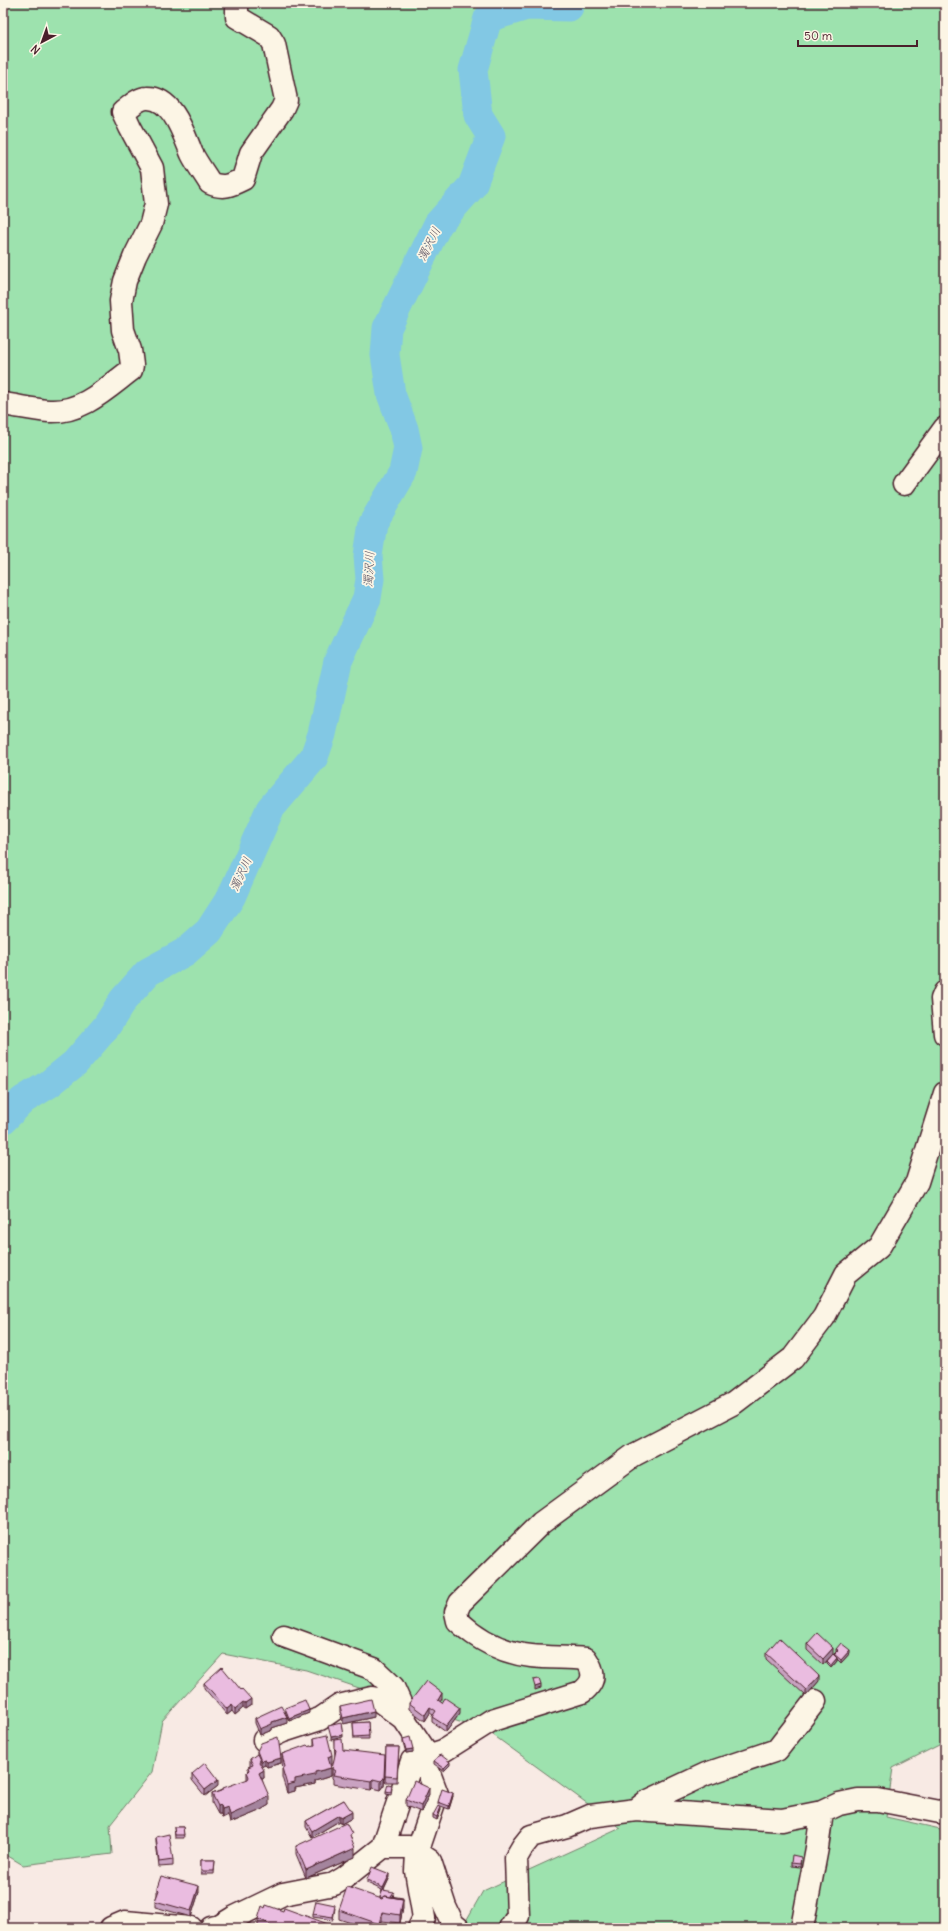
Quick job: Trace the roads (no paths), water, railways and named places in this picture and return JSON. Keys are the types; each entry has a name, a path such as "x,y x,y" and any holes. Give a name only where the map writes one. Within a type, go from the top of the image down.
{"street":[{"path":"3,404 51,411 77,407 90,400 131,370 132,365 130,350 123,330 121,301 125,281 135,256 152,224 156,204 152,168 130,127 124,112 136,102 146,98 156,99 164,104 181,126 193,155 210,182 223,186 232,185 243,179 251,153 282,109 286,100 274,44 269,36 237,17 237,3"},
{"path":"904,484 945,428"},
{"path":"945,992 942,999 945,1034"},
{"path":"211,1928 220,1926 233,1918 283,1894 334,1884 384,1847 412,1762 443,1751 492,1720 582,1692 589,1686 593,1679 592,1669 586,1659 530,1656 505,1650 481,1639 458,1621 456,1612 460,1603 541,1523 634,1455 734,1403 793,1358 824,1317 846,1274 879,1247 917,1182 945,1093"},
{"path":"284,1636 374,1669 393,1687 405,1714 404,1719"},
{"path":"264,1740 283,1731 320,1719 339,1706 372,1698 377,1699 404,1719 426,1756 437,1794 417,1852 416,1871 424,1918 419,1928"},
{"path":"636,1810 646,1802 706,1774 777,1750 815,1701"},
{"path":"510,1928 518,1916 516,1858 531,1836 567,1826 590,1816 636,1810 782,1820 822,1812 839,1804 858,1800 878,1800 945,1813"},
{"path":"802,1928 822,1812"},
{"path":"384,1847 409,1847 430,1861 445,1907 453,1924 458,1928"},
{"path":"110,1928 125,1922 191,1928"}],"waterway":[{"name":"濁沢川","path":"3,1120 23,1100 49,1084 75,1063 106,1027 123,1000 148,972 185,952 209,931 231,897 270,809 314,757 322,734 338,661 367,598 370,579 368,556 373,523 403,472 408,448 404,429 391,394 385,355 387,328 438,224 472,186 491,136 478,115 473,70 488,18 527,6 569,7 568,3"}]}
